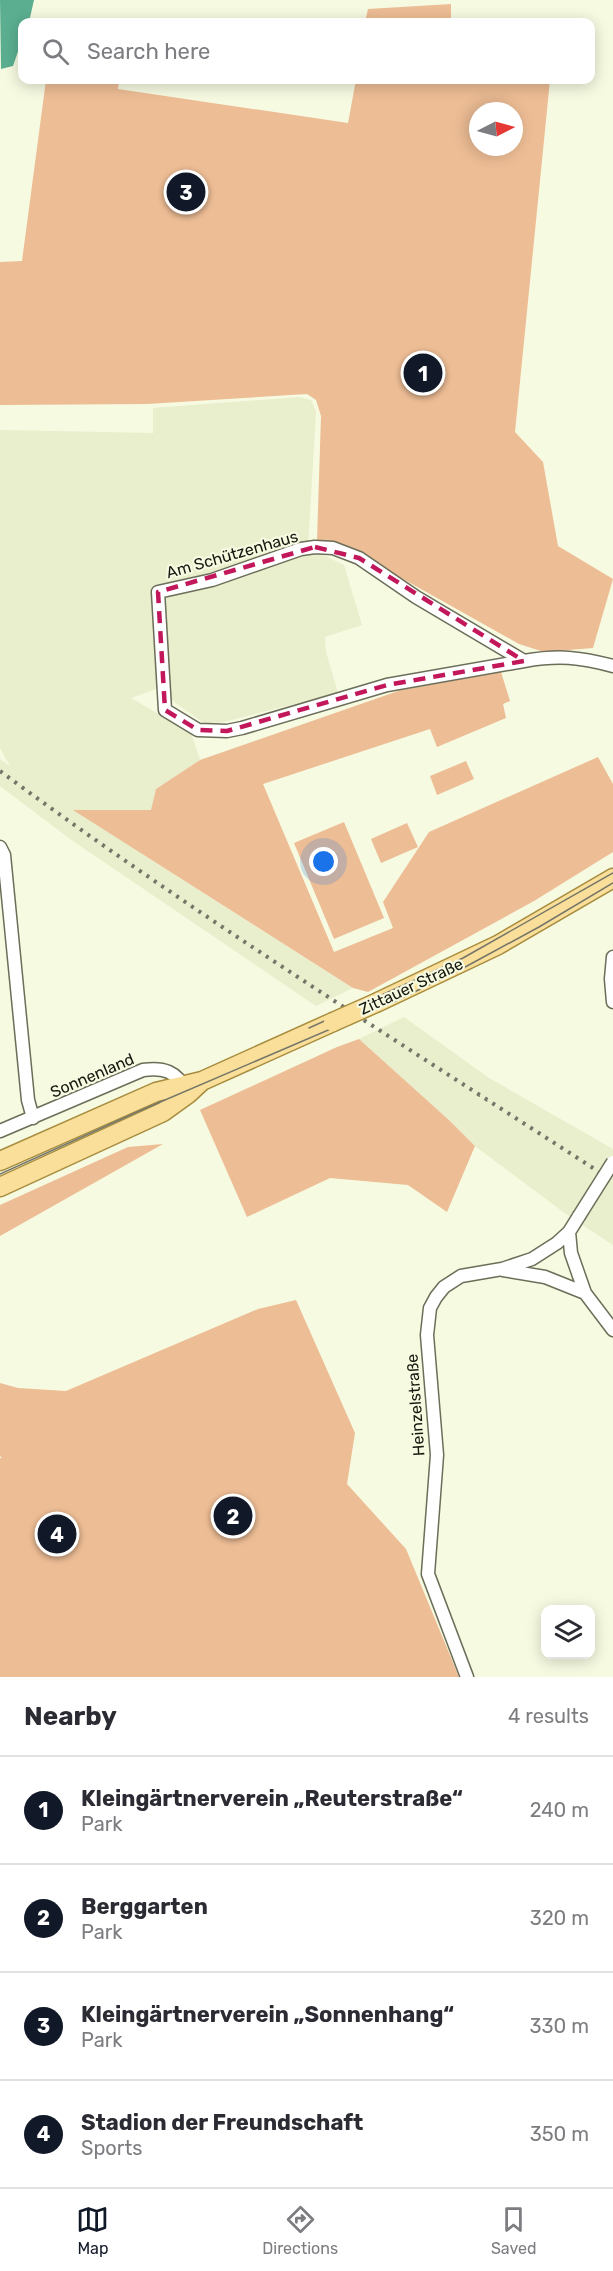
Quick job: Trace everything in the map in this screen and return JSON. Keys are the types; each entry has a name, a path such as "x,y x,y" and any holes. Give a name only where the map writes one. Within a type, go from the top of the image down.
{"main road":[{"name":"Zittauer Straße","path":"0,1187 163,1112 186,1090 202,1081 498,945 613,878"},
{"name":"Zittauer Straße","path":"0,1161 156,1092 186,1090"}],"street":[{"name":"Am Schützenhaus","path":"524,661 416,597 358,558 333,548 301,549 212,580 158,592 165,710 198,730 227,731 242,728 387,685 524,661 542,657 580,657 613,666"},
{"name":"Sonnenland","path":"0,847 6,866 28,1100 33,1118"},
{"path":"613,957 611,979 613,1002"},
{"name":"Sonnenland","path":"0,1131 143,1070 163,1068 176,1077 186,1090"},
{"name":"Heinzelstraße","path":"467,1677 428,1574 437,1455 427,1335 430,1308 444,1287 461,1276 502,1269 532,1259 557,1243 569,1232 613,1162"},
{"path":"569,1232 576,1273 585,1293 613,1330"},
{"path":"502,1269 545,1277 585,1293"}],"highlighted area":[{"path":"315,547 359,558 524,661 387,685 227,731 198,730 165,710 158,592"}],"shaded area":[{"path":"0,0 34,0 30,18 18,18 18,52 13,66 1,69"},
{"path":"451,4 451,18 366,18 368,9"},
{"path":"45,84 119,84 118,89 348,123 355,84 550,84 515,432 543,462 558,546 613,579 593,648 544,652 519,644 355,552 334,543 317,541 321,416 316,400 307,394 147,404 0,405 0,262 22,261"},
{"path":"299,397 311,400 316,411 308,548 344,565 362,625 325,637 326,652 338,693 208,726 156,689 131,698 191,733 200,760 156,789 142,854 353,988 316,1006 70,839 0,786 0,759 10,766 0,748 0,430 153,433 153,408"},
{"path":"501,672 510,701 503,704 506,718 437,747 430,729 263,784 334,952 393,928 383,902 429,832 598,757 613,784 613,852 534,901 368,992 353,988 73,810 151,810 156,789 200,760 401,690"},
{"path":"466,761 474,779 437,795 430,776"},
{"path":"344,822 384,918 334,939 294,843"},
{"path":"407,823 418,847 381,863 371,839"},
{"path":"404,1017 489,1078 613,1149 613,1245 566,1214 475,1146 359,1039"},
{"path":"359,1039 475,1146 447,1212 408,1185 330,1178 247,1217 200,1110"},
{"path":"163,1144 0,1236 0,1205 128,1147"},
{"path":"296,1300 355,1433 347,1484 406,1549 459,1677 0,1677 0,1458 2,1458 0,1456 0,1383 18,1388 66,1391 258,1309"}],"tram line":[{"path":"309,1028 463,958 613,873"},
{"path":"0,1174 137,1112 396,1001 539,927 613,883"}],"railway":[{"path":"0,771 226,930 613,1181"}],"place":[{"name":"Kleingärtnerverein „Sonnenhang“","path":"186,192"},
{"name":"Kleingärtnerverein „Reuterstraße“","path":"423,373"},
{"name":"Berggarten","path":"233,1516"},
{"name":"Stadion der Freundschaft","path":"57,1534"}]}
